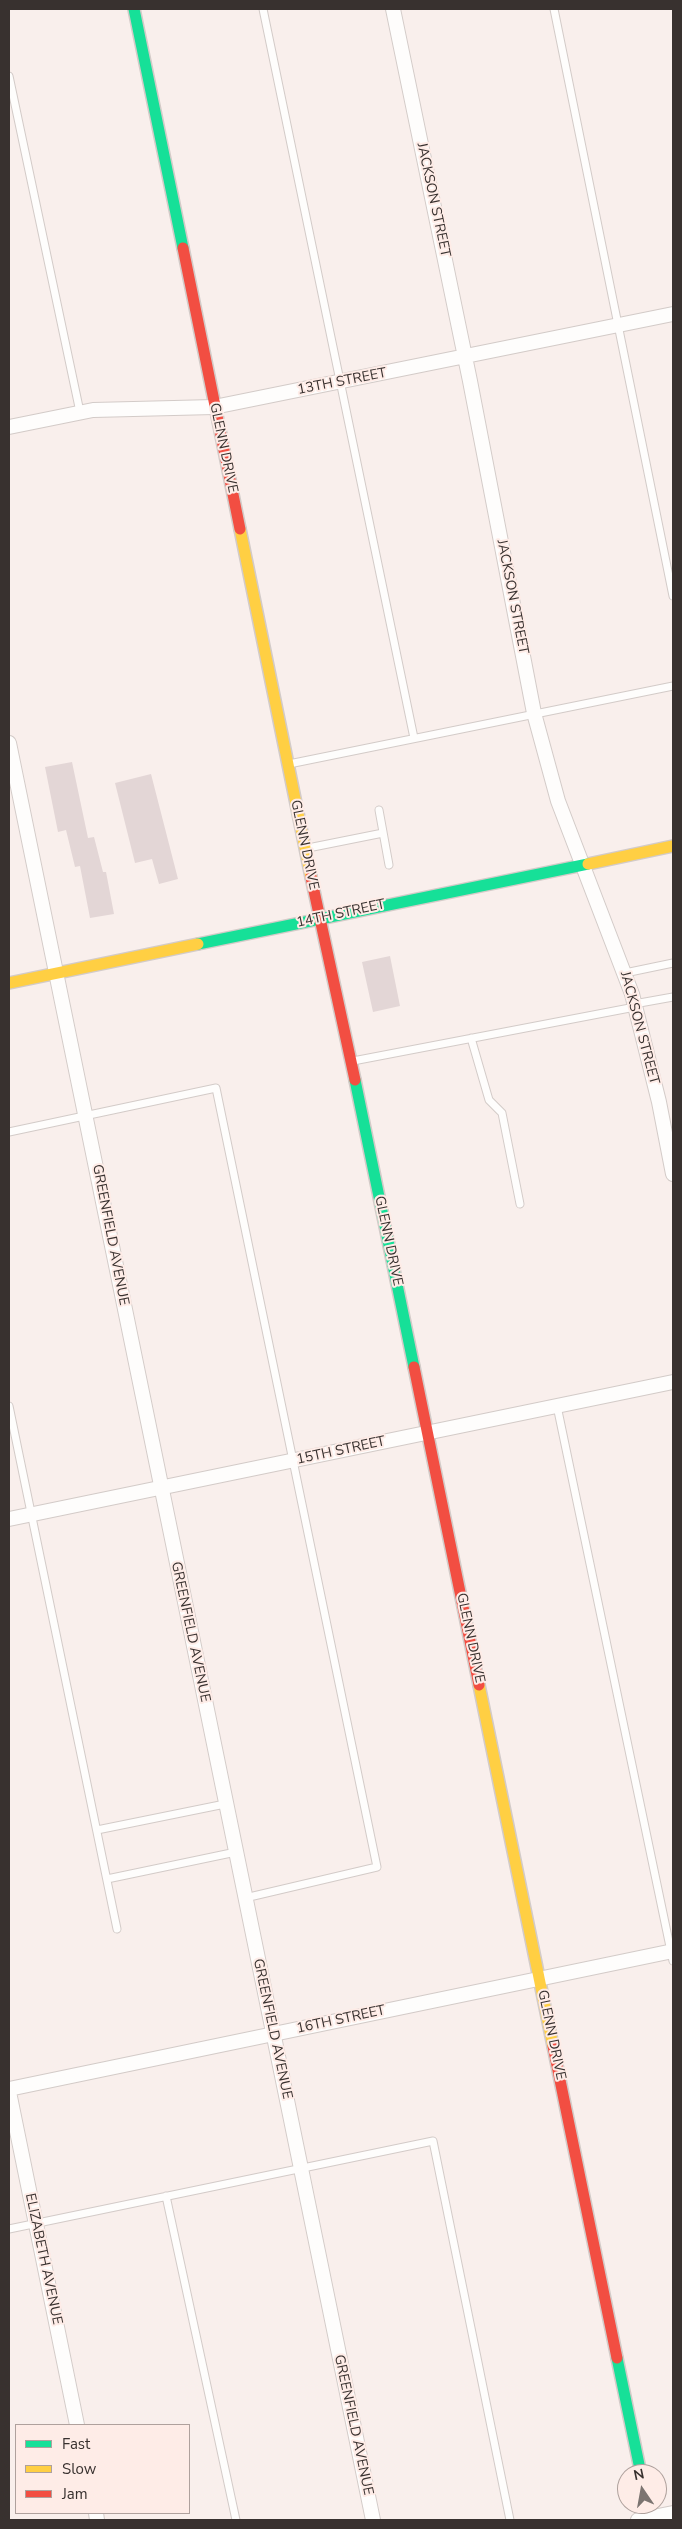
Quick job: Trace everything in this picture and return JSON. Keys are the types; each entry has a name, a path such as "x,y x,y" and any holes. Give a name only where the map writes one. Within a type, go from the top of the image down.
{"street":[{"name":"GLENN DRIVE","path":"134,9 319,919 351,1061 639,2464"},
{"name":"JACKSON STREET","path":"393,9 466,358 534,713 553,786 626,973 659,1102 673,1174"},
{"name":"13TH STREET","path":"9,426 80,412 116,409 214,407 466,358 673,314"},
{"name":"GREENFIELD AVENUE","path":"9,744 373,2520"},
{"name":"14TH STREET","path":"9,983 673,846"},
{"name":"15TH STREET","path":"9,1519 673,1382"},
{"name":"16TH STREET","path":"9,2091 540,1979 673,1955"},
{"name":"ELIZABETH AVENUE","path":"9,2091 78,2424"},
{"path":"646,2516 673,2513"}],"lane":[{"path":"263,9 414,738"},
{"path":"554,9 673,596"},
{"path":"9,76 80,412"},
{"path":"288,765 673,686"},
{"path":"379,810 389,865"},
{"path":"305,849 383,834"},
{"path":"626,973 673,962"},
{"path":"351,1061 673,997"},
{"path":"472,1038 489,1100 502,1113 520,1204"},
{"path":"9,1132 216,1088 377,1867 245,1898"},
{"path":"9,1406 117,1929"},
{"path":"557,1406 673,1955"},
{"path":"96,1830 225,1804"},
{"path":"106,1879 236,1852"},
{"path":"9,2229 433,2141 510,2520"},
{"path":"166,2196 236,2520"}],"building":[{"path":"72,762 88,838 94,837 103,872 106,872 114,914 90,918 80,866 75,867 66,830 58,832 45,767"},
{"path":"151,774 178,879 159,884 152,859 135,863 115,783"},
{"path":"390,956 400,1006 373,1012 362,962"}],"traffic: fast":[{"path":"134,9 183,248"},
{"path":"198,944 588,864"},
{"path":"355,1080 414,1367"},
{"path":"617,2358 639,2464"}],"traffic: slow":[{"path":"240,529 311,877"},
{"path":"588,864 673,846"},
{"path":"9,983 198,944"},
{"path":"479,1685 553,2046"}],"traffic: jam":[{"path":"183,248 240,529"},
{"path":"311,877 355,1080"},
{"path":"414,1367 479,1685"},
{"path":"553,2046 617,2358"}]}
